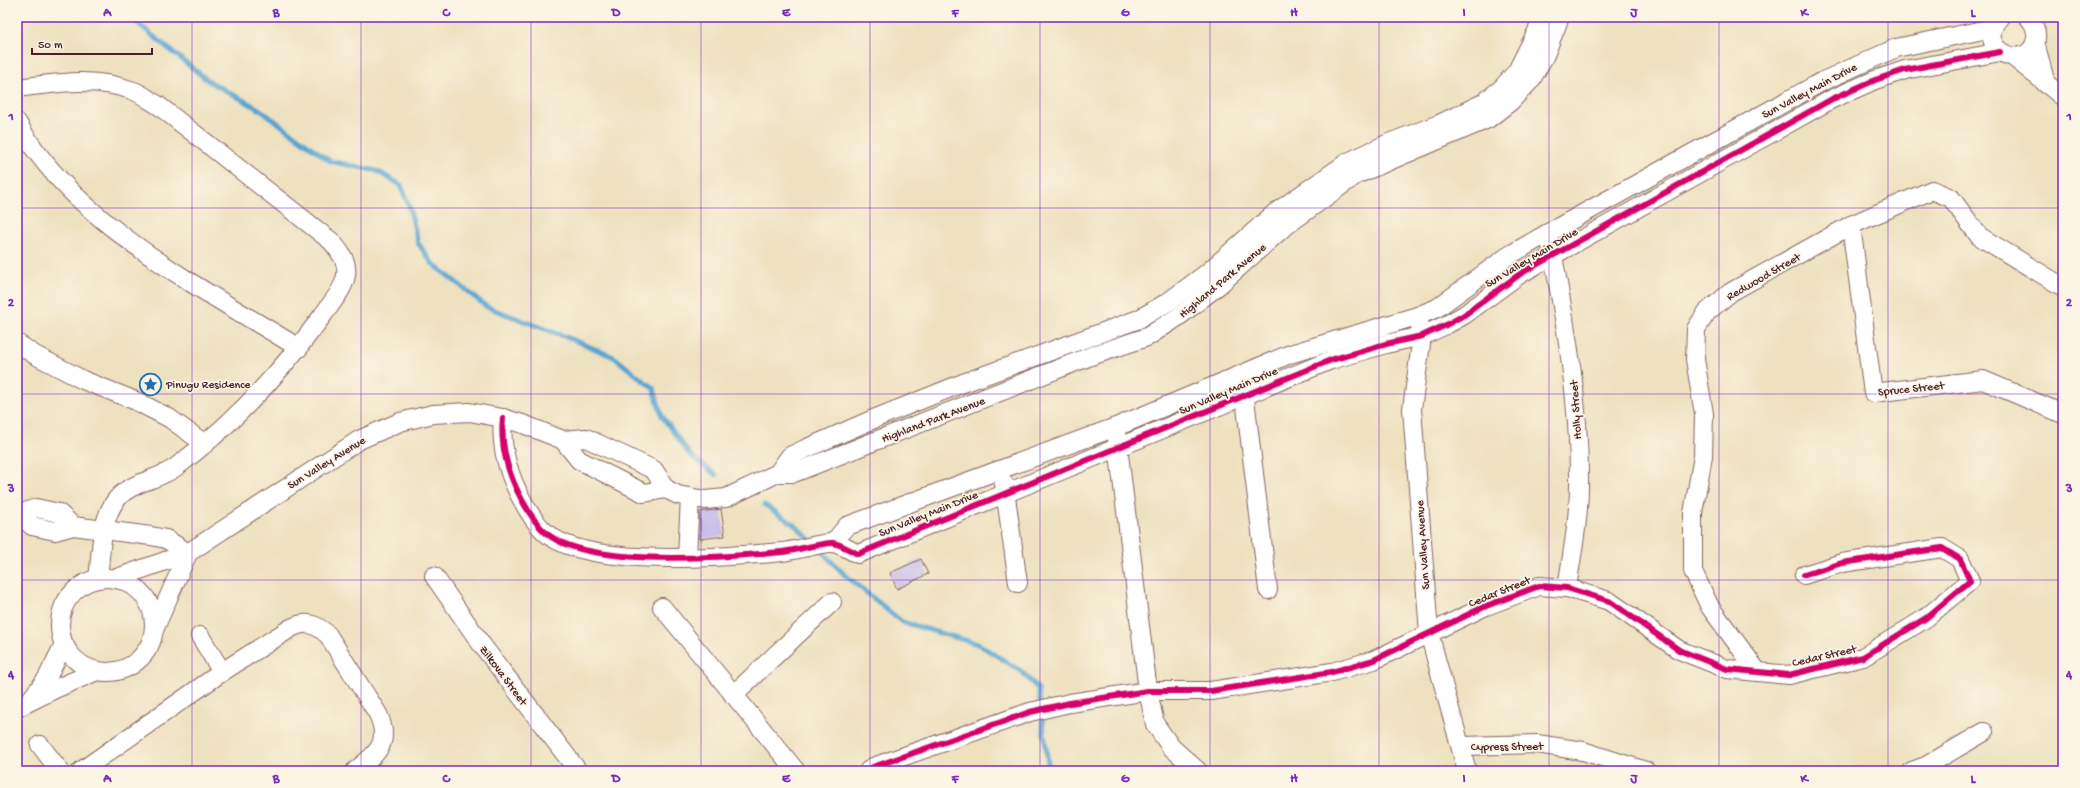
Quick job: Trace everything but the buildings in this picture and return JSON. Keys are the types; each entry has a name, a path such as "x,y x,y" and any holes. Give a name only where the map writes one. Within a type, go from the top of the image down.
{"street":[{"name":"Highland Park Avenue","path":"503,418 542,431 563,440 579,460 644,493 666,489 705,500 726,498 778,472 790,456 869,421 963,383 1139,319 1168,302 1207,273 1275,213 1348,162 1389,143 1439,124 1483,103 1502,88 1518,71 1544,17"},
{"name":"Highland Park Avenue","path":"778,472 794,473 1091,356 1147,337 1178,317 1219,286 1283,228 1356,176 1488,119 1510,102 1534,74 1545,55 1560,17"},
{"path":"2030,18 2035,27 2035,42 2046,84"},
{"path":"1996,22 1993,41 2007,55 2063,97"},
{"name":"Sun Valley Main Drive","path":"1996,22 1896,48 1823,81 1508,256 1437,308 1417,316 1290,354 1116,427 847,526 829,544 858,554 1331,360 1386,344 1422,336 1464,315 1520,274 1832,99 1875,80 1905,70 2027,53 2035,42"},
{"path":"17,88 78,80 110,84 135,92 158,105 331,240 342,255 346,267 344,281 338,293 299,348 248,404 205,444 175,468 126,490 115,501 109,512 104,529 106,579"},
{"path":"17,122 50,169 84,204 122,235 165,265 299,348"},
{"name":"Redwood Street","path":"1758,672 1710,607 1694,572 1693,513 1703,456 1704,414 1695,360 1696,329 1707,312 1731,292 1851,225 1932,190 1951,198 1979,236 2063,287"},
{"name":"Spruce Street","path":"1851,225 1873,394 1983,380 2063,414"},
{"name":"Holly Street","path":"1548,233 1566,323 1576,402 1579,486 1575,531 1567,588"},
{"name":"Sun Valley Avenue","path":"1417,316 1422,336 1412,409 1429,633 1462,746 1467,771"},
{"path":"17,343 35,355 83,380 136,401 169,418 205,444"},
{"path":"1242,375 1246,394 1268,590"},
{"name":"Sun Valley Avenue","path":"106,579 188,553 352,444 400,422 433,414 469,412 503,418"},
{"path":"503,418 502,436 514,485 529,513 545,532 570,545 597,554 637,557 687,557 784,552 829,544"},
{"path":"1116,427 1148,691 1155,724 1171,747 1190,769"},
{"name":"Highland Park Avenue","path":"563,440 586,438 654,470 666,489"},
{"path":"603,473 614,452"},
{"path":"1002,470 1018,583"},
{"path":"687,557 690,497"},
{"path":"19,513 36,508 59,513 73,526 104,529 166,539 188,553 153,630 150,643 144,654 134,663 123,669 110,672 97,671 77,662 64,644 60,630 61,616 65,604 79,588 106,579 128,583 139,591 153,616 153,630"},
{"name":"Cedar Street","path":"868,771 873,767 1030,712 1070,703 1148,691 1211,691 1332,672 1374,660 1514,594 1539,586 1567,588 1609,601 1679,650 1726,669 1789,675 1863,657 1926,618 1970,581 1960,560 1942,548 1842,563 1804,575"},
{"name":"Zilkova Street","path":"434,576 482,645 578,771"},
{"path":"733,695 832,602"},
{"path":"662,607 796,771"},
{"path":"81,771 222,672 296,625 310,623 320,628 328,635 378,714 384,727 384,739 378,751 355,771"},
{"path":"200,636 222,672"},
{"path":"24,704 47,678 64,644"},
{"path":"24,704 97,671"},
{"path":"1921,769 1984,732"},
{"name":"Cypress Street","path":"1462,746 1537,744 1583,751 1646,771"},
{"path":"40,745 60,771"}],"waterway":[{"path":"130,17 207,80 259,109 330,161 377,171 401,185 410,209 418,243 432,263 487,307 614,357 654,389 662,416 690,455 716,475"},
{"path":"765,505 796,526 812,542"},
{"path":"819,549 844,574 902,622 978,644 1021,671 1038,689 1048,763 1045,771"}],"cycle path":[{"path":"503,418 502,429 504,450 509,470 517,490 538,525 545,532 564,544 591,551 623,556 658,558 694,558 758,554 787,551 829,543 839,545 858,554 1331,360 1386,344 1422,336 1464,315 1520,274 1832,99 1875,80 1905,70 2000,52"},
{"path":"868,771 873,767 1030,712 1070,703 1148,691 1211,691 1332,672 1374,660 1486,606 1539,586 1567,588 1609,601 1679,650 1727,669 1789,675 1863,657 1926,618 1970,581 1960,559 1942,548 1842,563 1804,575"}],"place":[{"name":"Pinugu Residence","path":"151,384"}]}
